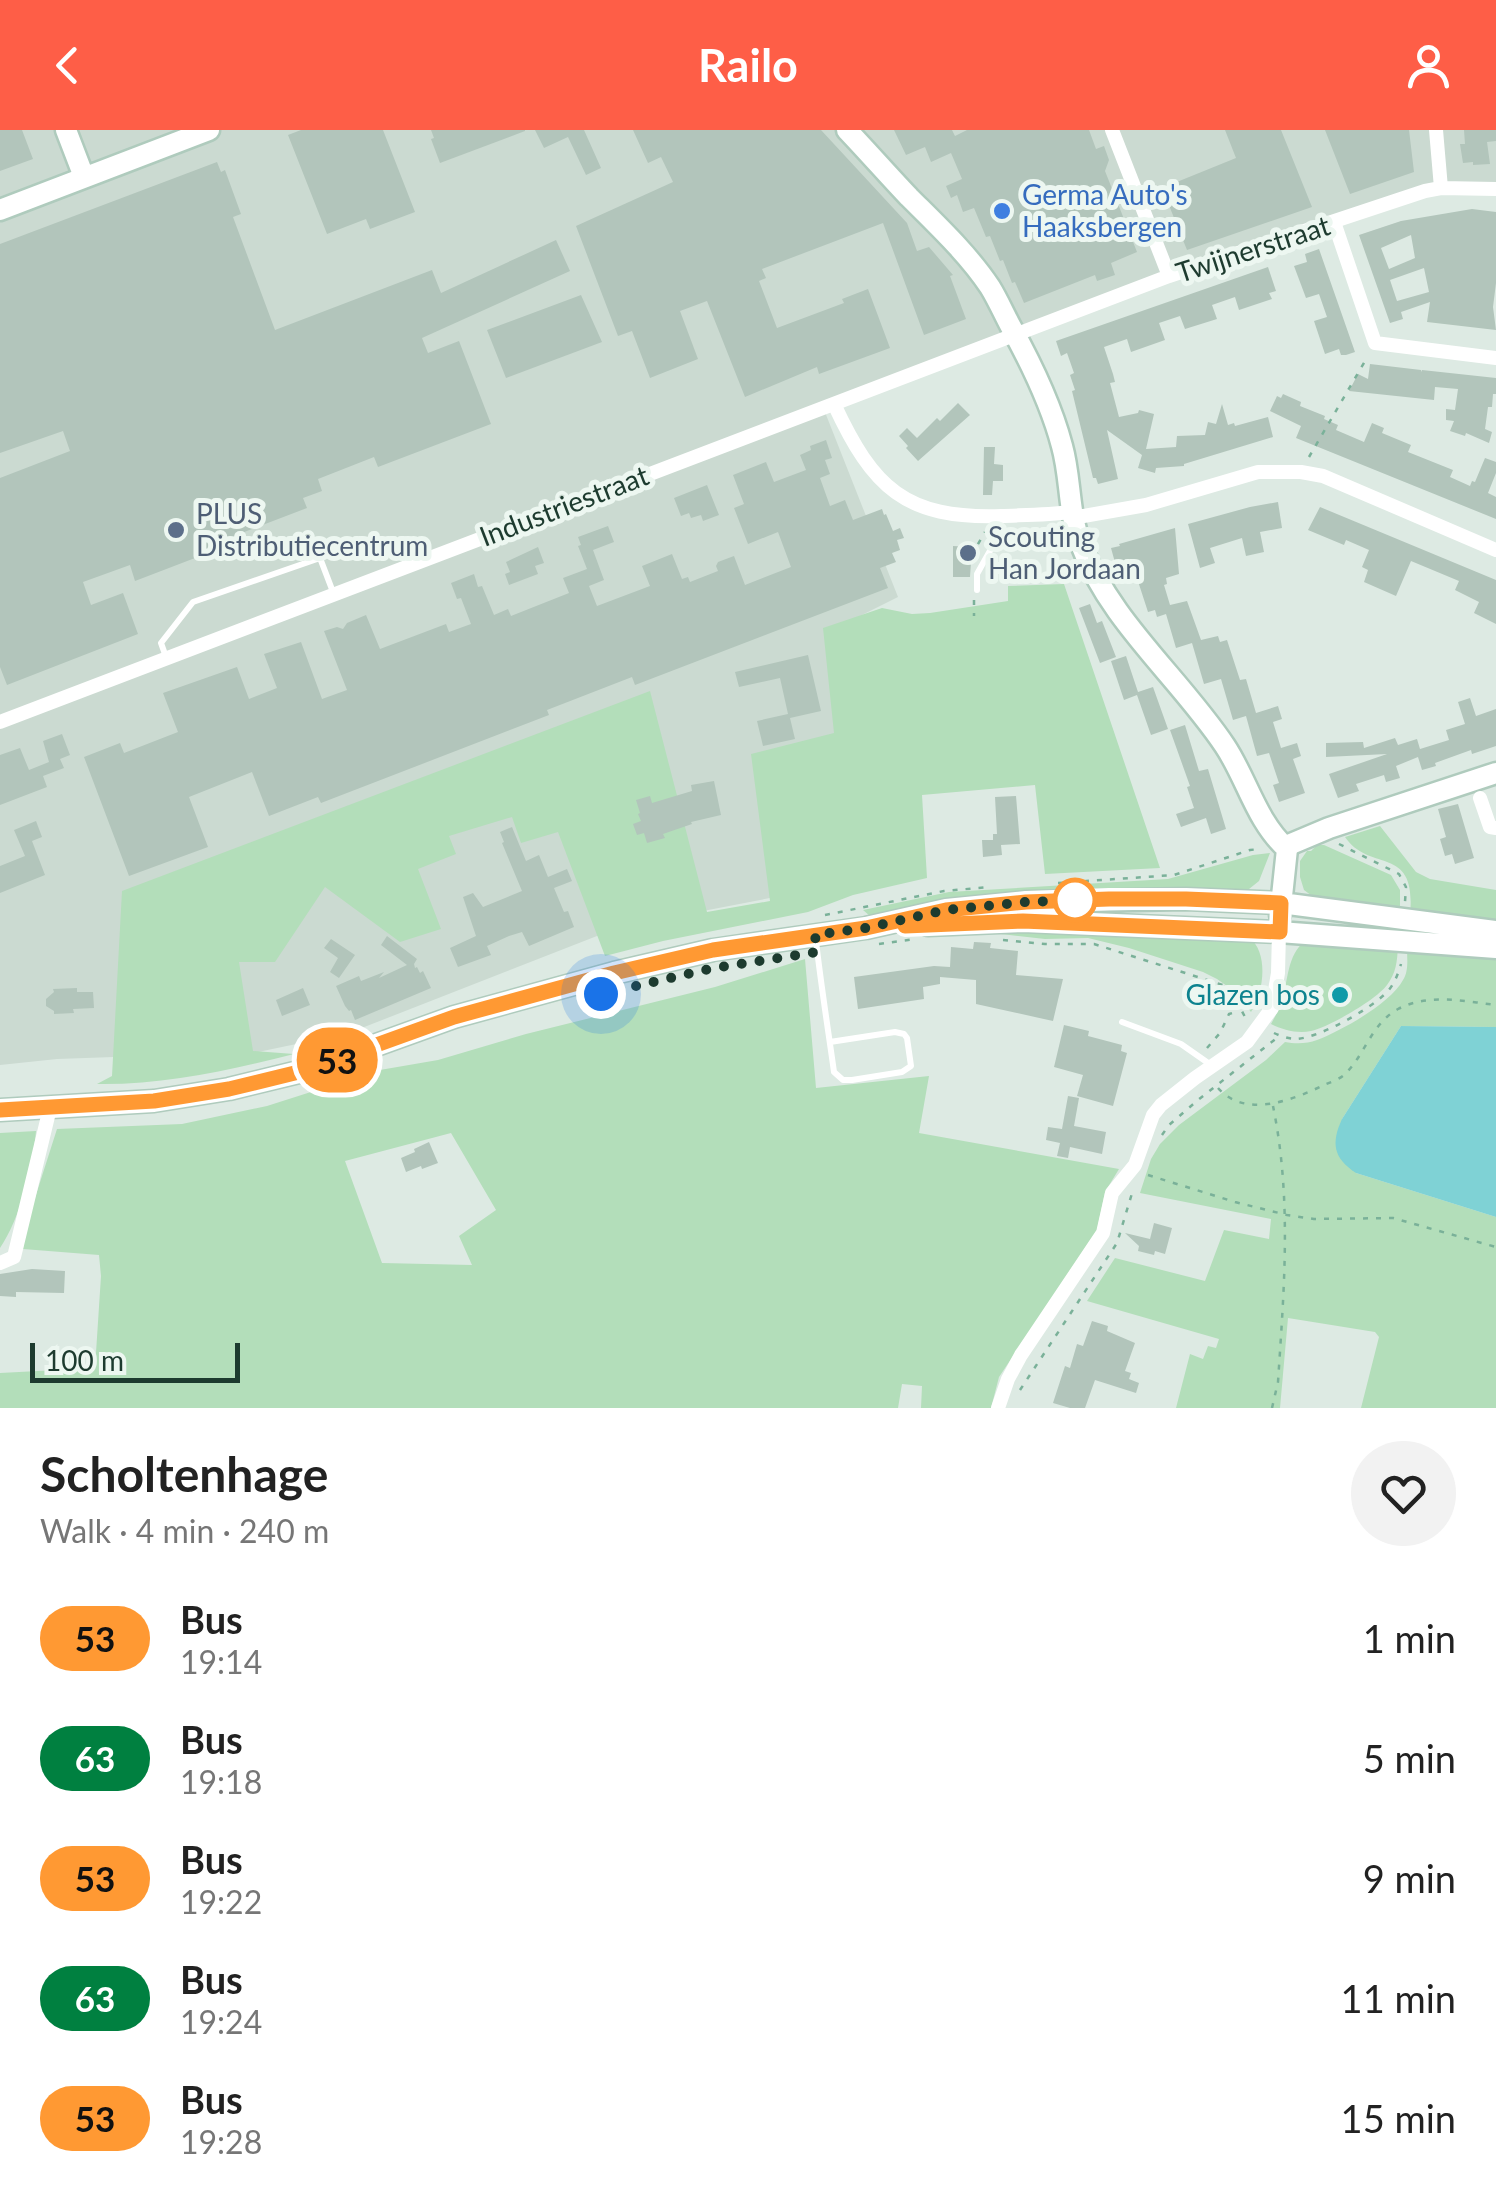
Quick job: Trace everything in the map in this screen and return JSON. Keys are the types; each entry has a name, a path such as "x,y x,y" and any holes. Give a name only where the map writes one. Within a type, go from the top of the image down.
{"main road":[{"path":"66,130 84,177"},
{"path":"0,210 209,130"},
{"path":"847,130 959,249 990,288 1053,416 1063,449 1072,515 1081,544 1110,600 1206,718 1228,750 1265,824 1287,849"},
{"path":"1280,932 1290,844 1496,773"},
{"path":"869,936 946,910 1026,902 1186,899 1281,903 1496,931"},
{"path":"0,1110 154,1101 229,1089 307,1070 531,994 713,950 815,935 869,936 1023,921 1280,932 1496,948"}],"street":[{"path":"1112,130 1170,276"},
{"path":"1436,130 1441,188"},
{"name":"Twijnerstraat","path":"1015,334 1170,276 1426,191 1496,189"},
{"path":"1334,222 1375,343 1496,358"},
{"name":"Industriestraat","path":"0,722 1015,334"},
{"path":"834,404 848,433 889,488 934,512 1072,515 1146,505 1258,472 1278,470 1323,476 1496,550"},
{"path":"1480,798 1490,827 1496,828"},
{"path":"1002,1406 1021,1355 1103,1234 1112,1193 1135,1165 1154,1115 1206,1061 1247,1042 1272,1008 1280,932"},
{"path":"0,1263 14,1258 50,1108"}],"lane":[{"path":"978,590 977,574 991,549"},
{"path":"166,658 162,644 193,602 320,558 334,594"},
{"path":"815,935 834,1072 844,1080 902,1072 911,1066 904,1034 830,1042"},
{"path":"1122,1022 1180,1044 1206,1061"}],"path":[{"path":"1301,472 1375,343"},
{"path":"974,616 974,593 978,590"},
{"path":"1328,828 1340,845 1399,874 1406,887 1405,904"},
{"path":"869,936 926,938"},
{"path":"993,939 1113,948 1223,985 1232,992 1246,1018 1261,1026"},
{"path":"1401,964 1387,992 1312,1036 1279,1036 1216,1086 1237,1102 1272,1104 1344,1075 1374,1031 1395,1010 1419,1001 1444,998 1496,1004"},
{"path":"1206,1061 1228,1014 1240,1010"},
{"path":"1272,1104 1286,1216 1278,1382 1272,1408"},
{"path":"1142,1172 1286,1216 1393,1218 1496,1247"}],"shaded area":[{"path":"0,130 1496,130 1496,185 1430,185 821,402 898,597 840,626 863,880 620,927 349,1033 258,1052 57,1059 0,1065"}],"green space":[{"path":"1064,584 1160,868 1045,874 1035,785 922,795 927,878 853,895 808,912 605,956 558,832 521,843 512,817 449,836 456,854 418,869 441,929 400,942 325,887 275,962 239,962 253,1051 294,1054 172,1079 97,1084 112,1076 122,891 650,691 707,912 770,901 751,754 834,733 823,628 882,608 930,613 1008,601 1008,586"},
{"path":"1380,826 1416,872 1430,879 1496,890 1496,925 1410,915 1410,892 1399,868 1367,855 1345,837"},
{"path":"1317,845 1391,875 1400,890 1400,913 1316,899 1304,890 1300,861"},
{"path":"1270,853 1259,881 1244,893 1065,889 1037,897 870,916 863,910 949,892 1168,879"},
{"path":"958,929 1249,937 1260,953 1261,984 1251,1012 1234,991 1217,979 1129,948 1088,938 1045,939"},
{"path":"1305,941 1398,947 1394,972 1373,998 1329,1024 1306,1032 1280,1028 1271,1024 1282,1002 1291,961"},
{"path":"1407,948 1496,954 1496,1027 1401,1026 1342,1119 1356,1173 1496,1217 1496,1408 1361,1408 1379,1337 1375,1332 1288,1318 1280,1408 1176,1408 1190,1354 1203,1359 1208,1346 1216,1348 1219,1339 1087,1301 1115,1258 1205,1281 1224,1230 1269,1239 1271,1219 1140,1193 1151,1159 1179,1125 1285,1042 1305,1043 1327,1036 1388,998 1405,976"},
{"path":"805,959 816,1088 929,1076 919,1133 1119,1169 1105,1192 1097,1230 999,1377 991,1408 921,1408 922,1386 902,1384 898,1408 0,1408 0,1373 95,1368 99,1255 23,1249 26,1226 57,1129 182,1124 267,1106 345,1076 438,1060 715,987","holes":["451,1133 496,1210 459,1236 472,1265 382,1263 345,1161"]},
{"path":"36,1131 24,1192 14,1223 0,1248 0,1133"}],"water":[{"path":"1401,1026 1496,1027 1496,1217 1356,1173 1339,1156 1336,1135 1342,1119"}],"building":[{"path":"0,130 22,130 33,159 0,171"},
{"path":"301,130 383,130 415,212 370,229 366,219 327,234 288,135"},
{"path":"431,130 525,130 525,131 440,163"},
{"path":"535,130 584,130 601,168 586,175 568,137 544,148"},
{"path":"633,130 821,130 907,223 917,251 929,247 953,275 950,276 966,319 924,335 883,223 762,269 766,278 759,281 777,328 844,303 842,299 868,289 890,348 819,374 817,367 745,397 707,301 680,311 698,359 650,378 632,331 618,336 576,226 673,182 661,157 648,163"},
{"path":"894,130 952,130 955,136 967,130 1089,130 1096,149 1104,146 1109,160 1105,171 1137,252 1111,263 1115,275 1097,281 1095,275 1024,303 974,208 963,212 957,195 951,198 946,186 962,179 951,153 931,162 925,147 906,155"},
{"path":"1225,130 1281,130 1312,207 1187,250 1162,188 1236,158"},
{"path":"1325,130 1409,130 1414,172 1350,194"},
{"path":"1464,130 1496,130 1496,141 1487,142 1490,164 1463,163 1460,144 1465,144"},
{"path":"217,162 221,172 225,170 241,214 233,217 275,330 432,270 441,293 556,240 570,271 422,338 428,353 459,341 491,424 378,467 374,457 318,479 322,491 303,498 307,508 239,534 242,540 135,581 130,565 83,582 91,605 123,593 138,634 7,685 0,667 0,478 70,451 63,431 0,453 0,244"},
{"path":"1472,209 1496,212 1496,330 1427,322 1430,302 1401,312 1403,319 1390,323 1359,235 1401,221","holes":["1411,235 1415,258 1389,269 1381,248","1424,268 1429,292 1397,301 1390,280"]},
{"path":"1319,249 1355,352 1346,355 1341,355 1339,349 1325,354 1314,321 1327,317 1319,294 1306,298 1294,266 1307,262 1305,254"},
{"path":"1268,267 1276,291 1269,293 1272,299 1239,310 1235,297 1212,305 1217,319 1185,329 1180,316 1159,323 1165,340 1131,352 1127,339 1104,347 1115,382 1110,383 1119,417 1139,410 1154,414 1146,449 1176,447 1177,436 1205,435 1208,422 1216,424 1222,404 1228,425 1268,417 1273,437 1184,466 1156,468 1155,473 1138,468 1142,455 1107,430 1118,479 1098,484 1093,478 1072,391 1075,390 1070,375 1074,373 1067,353 1061,356 1056,341"},
{"path":"581,295 602,342 506,378 487,330"},
{"path":"1370,364 1496,378 1496,394 1492,407 1488,407 1485,429 1492,432 1489,443 1450,431 1454,421 1446,420 1446,409 1455,410 1458,389 1435,387 1434,400 1349,391 1358,374 1368,379"},
{"path":"1283,394 1325,416 1324,419 1338,425 1336,430 1364,442 1372,423 1384,428 1382,433 1411,445 1408,452 1453,470 1450,477 1470,486 1485,458 1496,462 1488,493 1496,497 1496,519 1296,438 1301,426 1270,411 1277,396 1281,398"},
{"path":"958,403 970,415 918,461 899,436 907,428 917,438"},
{"path":"826,440 832,458 825,460 830,474 820,478 830,506 845,500 853,520 882,509 893,531 900,528 904,538 897,540 900,550 892,553 896,562 880,568 888,588 635,685 632,677 547,710 549,715 321,803 318,797 269,816 252,772 189,797 208,847 129,876 84,757 120,743 124,753 178,732 163,693 237,667 249,699 277,688 264,654 301,642 322,699 347,690 324,631 343,629 347,623 366,615 380,649 446,624 449,632 471,624 451,583 474,574 494,615 508,609 511,616 569,593 563,578 587,569 578,537 608,526 614,542 593,550 604,580 589,586 597,606 650,586 642,566 672,554 682,579 688,577 690,582 718,571 718,562 734,556 745,585 791,567 778,532 748,544 734,508 744,504 733,475 766,462 774,482 806,470 800,455"},
{"path":"984,447 995,447 994,464 1003,465 1003,481 993,481 992,495 983,495"},
{"path":"707,485 719,515 703,521 701,515 681,516 674,498"},
{"path":"1278,502 1282,528 1260,532 1264,552 1246,556 1242,538 1210,548 1215,563 1200,568 1188,524"},
{"path":"1320,507 1496,580 1496,624 1474,613 1479,602 1455,590 1459,581 1411,561 1396,596 1364,582 1368,570 1362,567 1369,550 1346,540 1344,545 1308,530"},
{"path":"1175,528 1179,574 1166,578 1164,585 1170,605 1187,601 1201,640 1218,636 1220,642 1227,640 1240,680 1246,679 1256,713 1278,706 1282,719 1273,722 1281,748 1297,743 1301,756 1293,759 1305,793 1279,802 1273,785 1279,783 1269,753 1257,756 1246,716 1233,720 1221,679 1204,684 1192,643 1176,648 1166,614 1157,617 1155,610 1148,612 1135,572 1119,577 1111,548"},
{"path":"953,546 972,547 970,577 953,577"},
{"path":"538,547 544,563 535,566 538,574 509,585 506,562"},
{"path":"1090,604 1097,623 1102,621 1116,657 1100,663 1079,608"},
{"path":"808,655 821,711 790,718 795,739 763,746 757,721 788,714 780,678 739,687 735,672"},
{"path":"1126,656 1138,692 1153,687 1168,729 1151,735 1137,695 1124,700 1111,661"},
{"path":"1470,698 1476,716 1496,709 1496,746 1472,754 1471,750 1422,770 1418,757 1396,766 1400,778 1386,782 1384,775 1356,784 1359,791 1338,798 1329,774 1387,754 1326,757 1326,743 1363,742 1364,748 1395,738 1398,745 1417,739 1420,749 1449,740 1446,730 1465,724 1458,702"},
{"path":"1185,725 1199,771 1208,769 1226,829 1211,834 1206,818 1181,827 1176,814 1194,808 1170,730"},
{"path":"62,734 70,755 60,759 64,768 43,776 47,787 0,805 0,755 20,748 29,770 49,762 43,741"},
{"path":"714,781 721,815 691,822 663,834 665,838 647,843 644,833 637,835 633,824 641,821 636,800 650,796 652,803 692,791 691,785"},
{"path":"1016,796 1020,844 1001,845 1002,855 983,857 982,840 993,840 993,834 997,834 995,797"},
{"path":"1458,804 1474,858 1455,864 1452,854 1445,856 1440,839 1446,837 1438,809"},
{"path":"36,821 42,837 32,841 45,875 0,893 0,866 25,856 14,830"},
{"path":"512,827 526,861 539,855 548,877 567,869 572,881 554,888 574,927 529,946 522,932 509,936 487,946 491,955 458,967 450,948 476,936 463,897 473,893 483,907 522,891 500,832"},
{"path":"387,936 417,959 415,968 423,971 431,988 355,1020 336,986 359,976 361,981 384,972 379,978 407,965 381,945"},
{"path":"331,939 355,955 339,978 330,972 338,958 324,948"},
{"path":"974,942 1018,951 1016,975 1063,979 1053,1021 976,1004 976,980 940,977 940,984 923,987 924,999 858,1009 854,977 950,967 951,947 973,949"},
{"path":"77,988 77,992 93,992 94,1008 54,1014 46,1006 53,989"},
{"path":"303,988 310,1005 282,1016 276,1000"},
{"path":"1064,1025 1122,1045 1121,1051 1127,1053 1113,1106 1077,1096 1083,1075 1054,1067"},
{"path":"1068,1096 1079,1098 1074,1126 1106,1132 1102,1154 1070,1147 1068,1158 1057,1156 1060,1143 1046,1140 1048,1127 1062,1129"},
{"path":"429,1142 438,1163 406,1172 401,1158"},
{"path":"1154,1223 1172,1228 1165,1254 1138,1251 1139,1246 1125,1233 1150,1239"},
{"path":"32,1269 65,1271 64,1293 16,1292 16,1297 0,1296 0,1274"},
{"path":"1092,1321 1135,1343 1125,1371 1131,1373 1129,1379 1139,1383 1136,1393 1095,1380 1085,1408 1053,1403 1065,1366 1070,1368 1077,1344 1083,1346"}],"bus line":[{"name":"53","path":"0,1110 154,1101 229,1089 307,1070 454,1017 614,973 713,950 866,928 946,910 1109,899 1281,903 1280,932 1023,921 905,926"}],"place":[{"name":"Germa Auto's Haaksbergen","path":"1002,211"},
{"name":"PLUS Distributiecentrum","path":"176,530"},
{"name":"Scouting Han Jordaan","path":"968,553"},
{"name":"Glazen bos","path":"1340,995"}],"route":[{"path":"601,994 714,968 817,952 815,935 946,910 1081,900 1075,900"}]}
